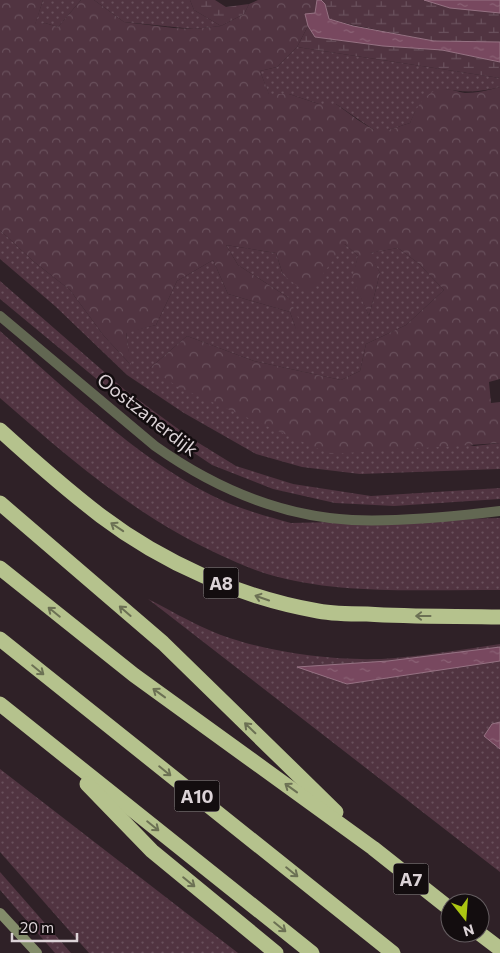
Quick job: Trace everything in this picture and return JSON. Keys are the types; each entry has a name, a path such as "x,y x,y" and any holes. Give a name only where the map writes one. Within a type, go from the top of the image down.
{"highway":[{"name":"A8","path":"0,430 66,488 134,539 167,559 238,590 276,603 320,611 393,616 500,617"},
{"path":"0,503 162,643 373,848"},
{"path":"0,568 134,675 373,848"},
{"name":"A10","path":"0,639 393,953"},
{"path":"0,704 312,953"},
{"path":"46,741 152,851 276,953"},
{"name":"A7","path":"373,848 440,901"},
{"path":"490,941 500,949"}],"main road":[{"path":"0,912 36,953"}],"lane":[{"name":"Oostzanerdijk","path":"0,316 155,446 203,477 240,494 300,512 351,520 409,519 500,511"}],"green space":[{"path":"0,0 43,0 35,25 45,23 58,27 81,0 94,0 124,22 194,29 221,26 244,14 249,4 258,0 317,0 315,13 305,15 308,26 297,47 277,67 260,71 269,94 289,94 319,104 336,104 374,130 388,130 410,123 415,111 432,92 448,89 469,93 500,87 500,379 489,382 491,403 500,402 500,443 330,454 178,387 150,368 187,336 254,361 341,380 360,371 366,344 406,325 444,290 418,263 398,248 370,253 380,273 369,316 352,278 358,256 345,244 308,294 283,275 276,253 226,245 238,265 289,298 304,331 296,329 290,312 228,294 213,260 177,281 156,325 126,333 131,365 104,336 70,290 33,261 0,230"},
{"path":"43,0 81,0 58,27 45,23 34,27"},
{"path":"94,0 190,0 194,10 221,26 194,29 124,22"},
{"path":"190,0 215,0 226,7 249,4 244,14 221,26 194,10"},
{"path":"321,0 424,0 450,8 500,13 500,42 434,41 353,25 329,19 325,4"},
{"path":"308,26 315,37 383,46 442,50 500,62 500,78 297,47"},
{"path":"297,47 500,78 500,87 473,91 445,89 415,112 410,123 388,130 374,130 336,104 319,104 289,94 269,95 260,71 277,67"},
{"path":"0,230 33,261 70,290 104,336 130,364 126,332 156,325 177,281 213,260 228,294 290,312 296,329 289,298 238,265 226,245 276,253 283,275 345,244 358,256 353,278 369,316 380,273 369,253 398,248 418,263 444,290 406,325 366,344 360,371 341,380 254,361 187,336 150,368 474,446 500,443 500,469 360,474 302,467 256,454 184,413 127,375 55,306 0,259"},
{"path":"0,281 125,390 189,437 236,466 293,484 371,496 500,488 500,499 394,506 335,503 273,489 212,465 151,424 0,299"},
{"path":"0,331 101,420 155,461 211,495 241,508 291,523 500,518 500,590 383,590 324,586 295,581 254,570 187,539 158,522 103,484 0,398"},
{"path":"148,599 229,638 275,650 300,654 350,659 395,658 500,644 500,722 492,724 484,736 500,749 500,872"},
{"path":"0,769 238,953 89,953 0,852"},
{"path":"0,872 71,953 55,953 0,890"}],"water":[{"path":"317,0 321,0 325,4 329,19 353,26 434,41 500,42 500,62 442,50 383,46 315,37 308,26 305,14 315,13"},
{"path":"424,0 500,0 500,13 450,8"},
{"path":"500,647 500,661 347,684 297,667 388,661"},
{"path":"500,722 500,749 484,736 492,724"}]}
